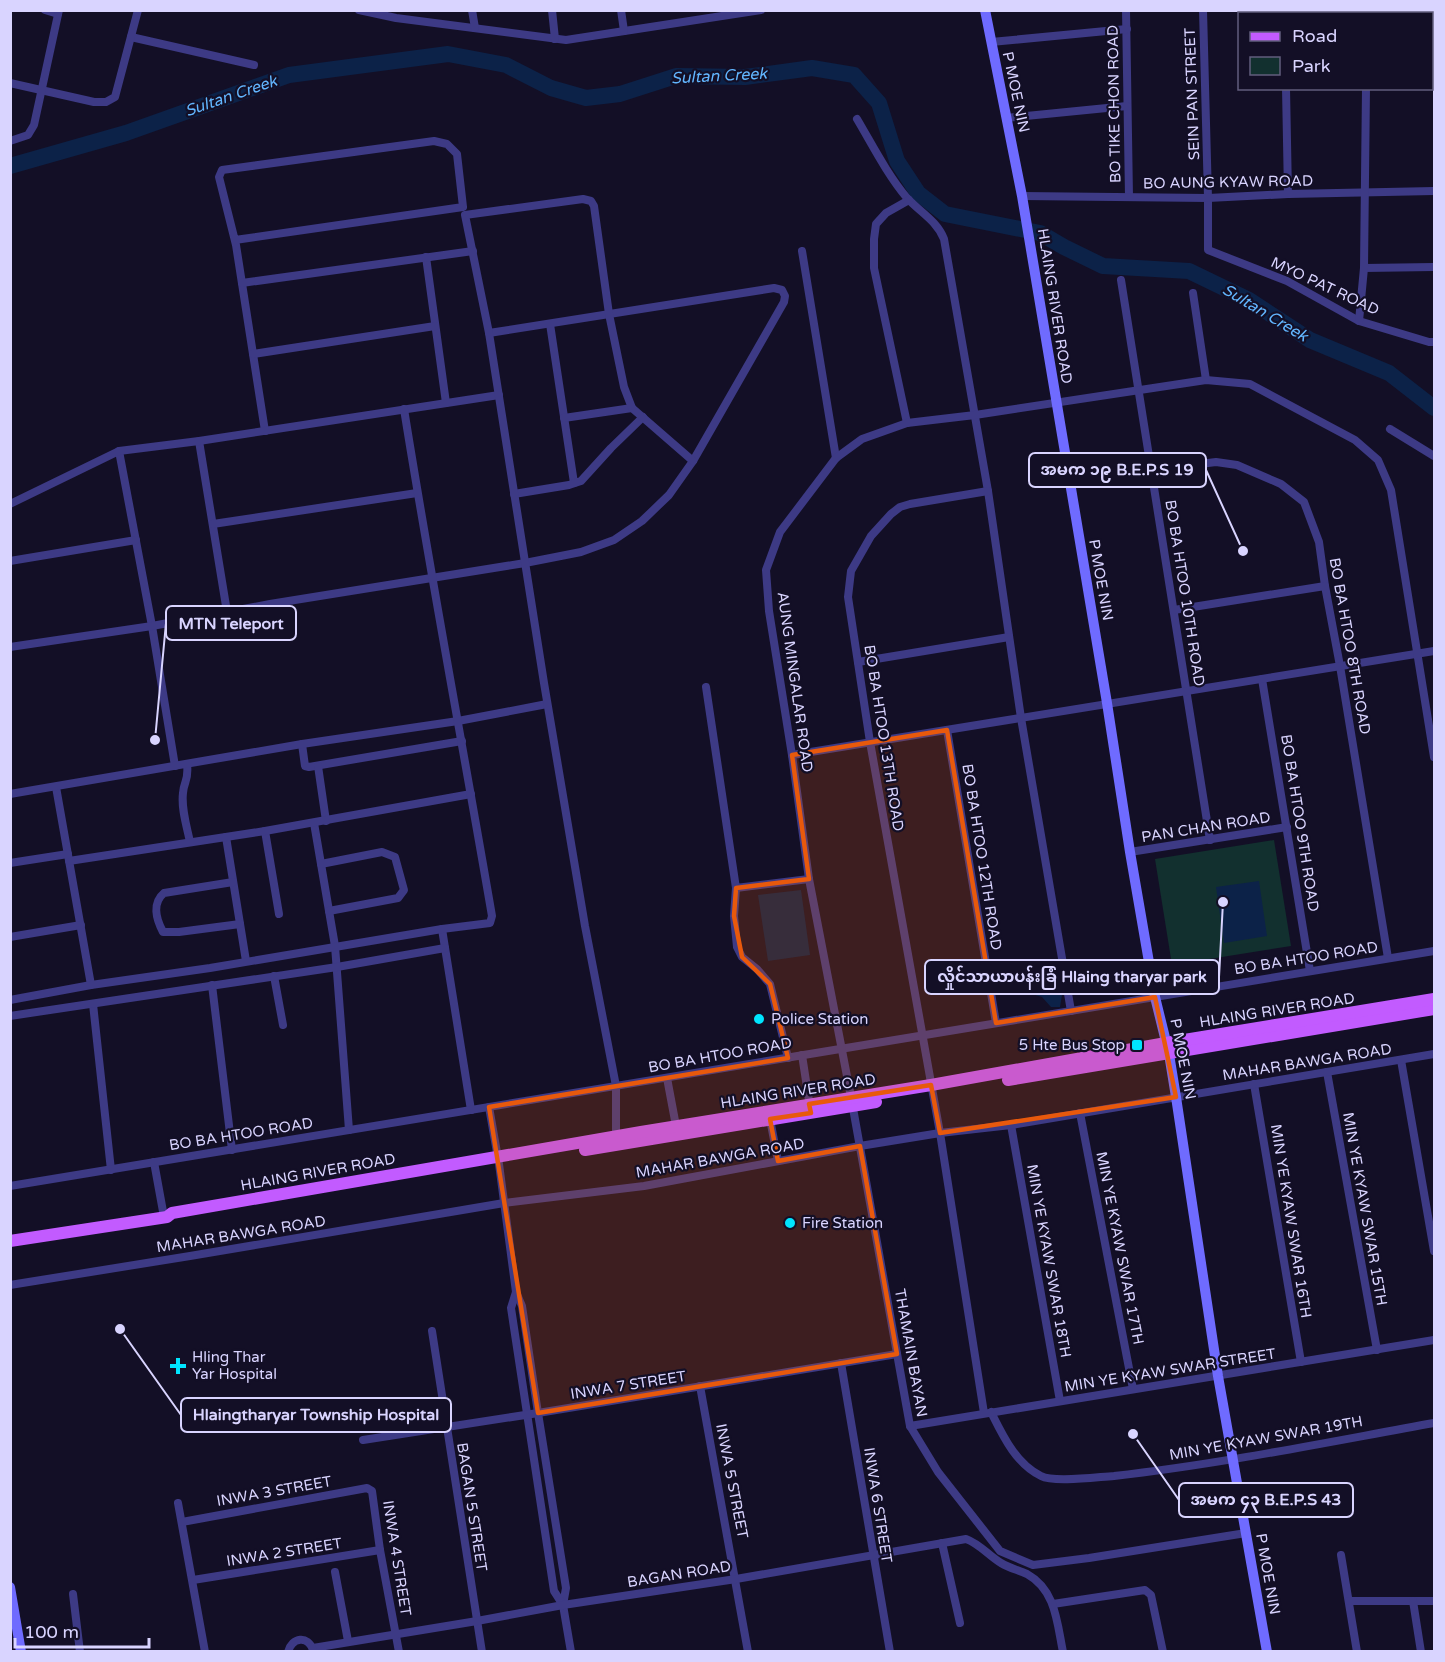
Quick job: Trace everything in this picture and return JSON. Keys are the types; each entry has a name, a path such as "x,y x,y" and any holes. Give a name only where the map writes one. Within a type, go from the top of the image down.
{"main road":[{"name":"HLAING RIVER ROAD","path":"1167,1048 1434,999"},
{"name":"HLAING RIVER ROAD","path":"616,1140 676,1126 852,1102 931,1085 1434,1009"},
{"name":"HLAING RIVER ROAD","path":"10,1241 166,1217 173,1220 616,1140 770,1119 810,1108"}],"street":[{"path":"10,141 28,135 33,125 58,12 45,10"},
{"path":"10,83 94,102 106,102 115,97 138,10"},
{"path":"359,10 396,18 566,40 703,15 761,10"},
{"path":"472,10 475,28"},
{"path":"552,10 555,39"},
{"path":"621,10 624,31"},
{"name":"P MOE NIN","path":"984,10 1025,215"},
{"name":"BO TIKE CHON ROAD","path":"1126,10 1129,197"},
{"name":"SEIN PAN STREET","path":"1203,10 1208,248"},
{"path":"991,42 1127,29"},
{"path":"131,37 254,65"},
{"path":"1286,90 1288,194"},
{"path":"1359,321 1364,268 1366,90"},
{"path":"1006,118 1127,106"},
{"path":"857,119 885,169 909,200 939,229 944,240 988,491 1021,718 1071,1011"},
{"path":"265,431 235,240 219,177 222,170 434,141 447,144 457,154 464,211 489,333 547,704 585,926 616,1086 616,1140"},
{"name":"BO AUNG KYAW ROAD","path":"1022,196 1208,198 1434,191"},
{"path":"235,240 464,211 583,199 591,201 594,206 609,314 624,387 632,408 693,461"},
{"path":"907,423 874,268 874,239 876,224 886,213 909,200"},
{"name":"HLAING RIVER ROAD","path":"1025,215 1056,402"},
{"name":"MYO PAT ROAD","path":"1208,248 1210,251 1287,281 1359,321 1434,342"},
{"path":"802,250 836,458"},
{"path":"242,283 473,251"},
{"path":"426,257 446,403"},
{"path":"1364,268 1434,267"},
{"name":"BO BA HTOO 10TH ROAD","path":"1121,280 1210,840"},
{"path":"10,647 152,626 525,563 581,552 614,540 642,521 669,495 693,461 784,302 785,296 782,290 774,288 489,333"},
{"path":"1193,293 1206,380"},
{"path":"550,324 574,483"},
{"path":"253,354 435,326"},
{"name":"AUNG MINGALAR ROAD","path":"852,1102 808,879 792,755 769,610 766,570 780,532 836,458 861,439 907,423 1206,380 1250,384 1355,440 1378,460 1391,490 1434,757"},
{"path":"10,504 119,451 499,395"},
{"name":"P MOE NIN","path":"1056,402 1155,997 1176,1097 1218,1376 1267,1652"},
{"path":"564,418 632,408"},
{"path":"10,1000 442,928 490,923 492,916 431,579 404,409"},
{"path":"514,494 581,481 643,417"},
{"path":"1390,429 1434,456"},
{"path":"199,441 227,612"},
{"path":"119,451 152,626 175,766"},
{"name":"BO BA HTOO 8TH ROAD","path":"1152,470 1216,462 1237,465 1281,484 1304,502 1319,542 1324,585 1340,666 1388,958"},
{"name":"BO BA HTOO 13TH ROAD","path":"931,1085 870,742 848,597 851,571 871,536 900,507 988,491"},
{"path":"213,524 417,493"},
{"path":"10,561 136,540"},
{"path":"1174,610 1324,585"},
{"path":"858,662 1010,637"},
{"path":"792,755 1434,651"},
{"name":"BO BA HTOO 9TH ROAD","path":"1262,679 1310,971"},
{"path":"706,687 736,888 734,916 737,947 742,957 770,984 788,1058"},
{"path":"10,794 302,744 458,721 547,704"},
{"name":"BO BA HTOO 12TH ROAD","path":"947,730 996,1023"},
{"path":"302,744 306,765 309,767 462,741"},
{"path":"187,764 189,775 183,790 183,799 190,842"},
{"path":"318,766 326,821"},
{"path":"56,787 92,985"},
{"path":"10,863 226,837 471,794"},
{"path":"314,823 335,946 349,1130"},
{"name":"PAN CHAN ROAD","path":"1130,852 1287,827"},
{"path":"265,831 279,914"},
{"path":"226,837 246,962"},
{"path":"321,864 382,852 395,857 404,890 398,898 329,911"},
{"path":"736,888 808,879"},
{"path":"233,882 164,893 158,898 156,907 159,925 163,932 240,924"},
{"path":"10,937 81,926"},
{"path":"442,928 471,1110"},
{"path":"10,1016 337,967 445,948"},
{"name":"BO BA HTOO ROAD","path":"10,1186 1434,951"},
{"path":"274,976 283,1025"},
{"path":"212,985 232,1150"},
{"path":"93,1004 111,1170"},
{"name":"MAHAR BAWGA ROAD","path":"10,1285 504,1203 644,1186 860,1146 940,1133 1011,1125 1434,1054"},
{"path":"802,1055 810,1108"},
{"path":"1401,1060 1434,1251"},
{"name":"MIN YE KYAW SWAR 15TH","path":"1327,1072 1377,1350"},
{"path":"668,1078 676,1126"},
{"name":"MIN YE KYAW SWAR 16TH","path":"1254,1084 1301,1362"},
{"name":"MIN YE KYAW SWAR 19TH","path":"931,1085 988,1413 1018,1459 1042,1477 1076,1480 1143,1472 1232,1459 1434,1423"},
{"name":"THAMAIN BAYAN","path":"852,1102 910,1426 938,1472 1000,1551 1033,1565 1246,1533"},
{"path":"489,1107 499,1160 516,1292 522,1306 566,1588 563,1605 571,1652"},
{"name":"MIN YE KYAW SWAR 17TH","path":"1080,1113 1133,1389"},
{"path":"770,1119 778,1161"},
{"name":"MIN YE KYAW SWAR 18TH","path":"1011,1125 1060,1401"},
{"path":"154,1162 166,1217"},
{"path":"516,1292 511,1308 555,1591 563,1605"},
{"name":"BAGAN 5 STREET","path":"432,1331 482,1652"},
{"name":"MIN YE KYAW SWAR STREET","path":"910,1426 1434,1341"},
{"name":"INWA 7 STREET","path":"363,1440 897,1354"},
{"name":"INWA 6 STREET","path":"841,1364 890,1652"},
{"name":"INWA 5 STREET","path":"700,1386 748,1652"},
{"name":"INWA 3 STREET","path":"182,1522 370,1489"},
{"name":"INWA 4 STREET","path":"370,1489 399,1652"},
{"path":"178,1503 205,1652"},
{"name":"BAGAN ROAD","path":"288,1652 291,1644 299,1639 307,1641 313,1650 348,1641 736,1579 966,1539 1001,1564 1028,1575 1042,1586 1053,1604"},
{"path":"942,1543 960,1623"},
{"name":"INWA 2 STREET","path":"192,1580 380,1550"},
{"path":"1341,1556 1357,1652"},
{"path":"335,1572 348,1641"},
{"path":"10,1587 21,1652"},
{"path":"1063,1652 1053,1604 1144,1590 1151,1595 1163,1652"},
{"path":"73,1594 80,1652"},
{"path":"1349,1601 1434,1600"},
{"path":"1413,1601 1422,1652"}],"highlighted area":[{"path":"947,730 996,1023 1155,997 1176,1097 940,1133 931,1085 809,1104 811,1113 770,1119 778,1161 860,1146 897,1354 538,1413 489,1107 788,1058 770,984 742,957 734,916 736,888 809,879 792,755"}],"green space":[{"path":"1274,840 1291,946 1172,965 1155,859"}],"water":[{"path":"1259,881 1267,936 1224,943 1216,887"},
{"path":"801,890 810,955 768,961 758,895"},
{"path":"1042,974 1050,976 1050,988 1062,995 1060,1007 1051,1007 1042,997 1032,994 1032,982"}],"waterway":[{"name":"Sultan Creek","path":"10,166 126,133 289,75 448,54 506,65 551,88 586,98 620,94 676,76 745,77 812,68 854,75 879,103 897,161 918,193 945,214 1040,233 1103,266 1189,271 1249,300 1310,340 1389,373 1434,408"}],"place":[{"name":"အမက ၁၉ B.E.P.S 19","path":"1243,551"},
{"name":"MTN Teleport","path":"155,740"},
{"name":"လှိုင်သာယာပန်းခြံ Hlaing tharyar park","path":"1223,902"},
{"name":"Police Station","path":"759,1019"},
{"name":"5 Hte Bus Stop","path":"1137,1045"},
{"name":"Fire Station","path":"790,1223"},
{"name":"Hlaingtharyar Township Hospital","path":"120,1329"},
{"name":"Hling Thar Yar Hospital","path":"178,1366"},
{"name":"အမက ၄၃ B.E.P.S 43","path":"1133,1434"}]}
